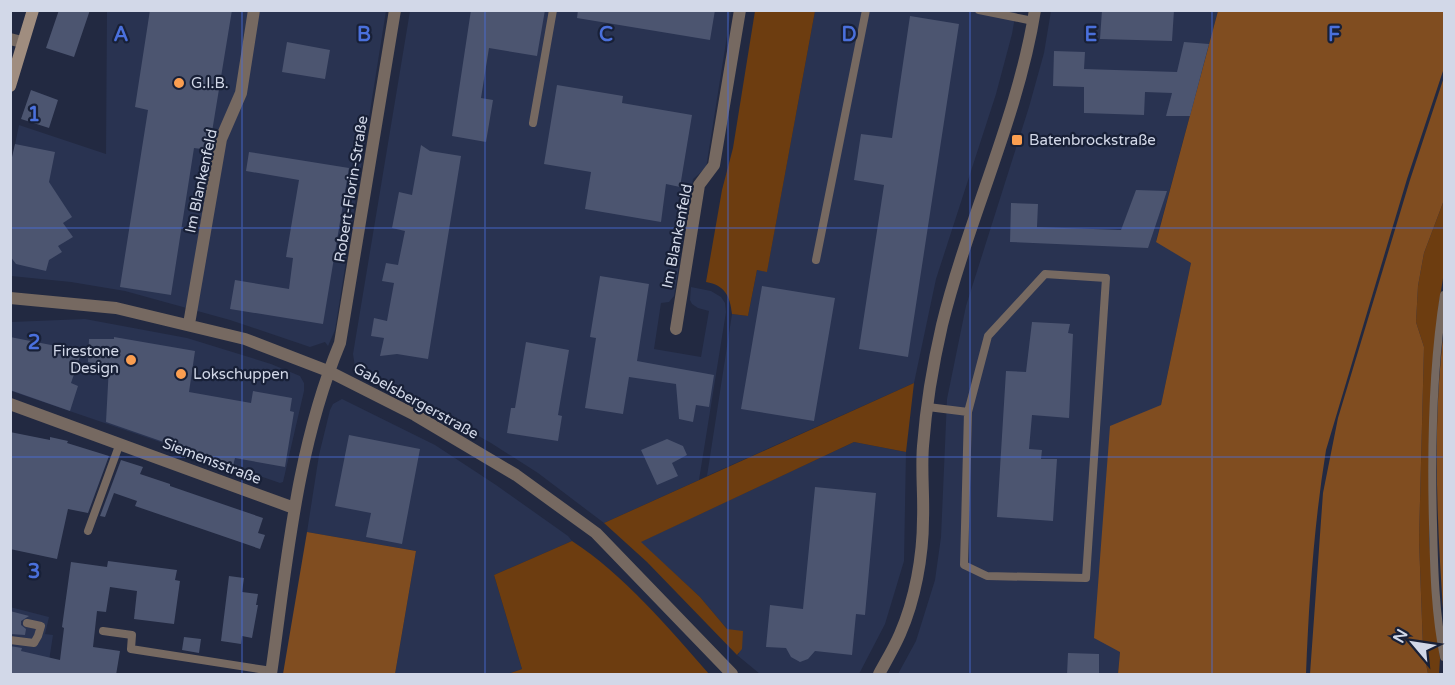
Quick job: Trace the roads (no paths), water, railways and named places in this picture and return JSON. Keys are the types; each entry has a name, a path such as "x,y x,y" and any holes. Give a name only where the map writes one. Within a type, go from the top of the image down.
{"main road":[{"path":"10,86 16,40 33,10"}],"street":[{"name":"Im Blankenfeld","path":"189,324 221,140 242,93 254,10"},
{"name":"Robert-Florin-Straße","path":"328,371 340,343 395,10"},
{"name":"Im Blankenfeld","path":"676,329 699,185 714,165 740,10"},
{"path":"879,675 900,633 913,592 924,521 923,448 942,326 957,271 1028,50 1034,16"},
{"name":"Gabelsbergerstraße","path":"10,298 116,308 245,339 328,371 423,420 516,475 596,533 732,675"},
{"path":"272,673 294,508 308,439 328,371"},
{"name":"Siemensstraße","path":"10,404 294,508"}],"lane":[{"path":"533,123 553,10"},
{"path":"816,260 866,10"},
{"path":"979,10 1034,16"},
{"path":"1045,274 1106,278 1086,578 987,576 964,565 968,412 988,336 1045,274"},
{"path":"1444,295 1435,376 1432,474 1434,564 1444,657"},
{"path":"928,407 968,412"},
{"path":"88,531 120,443"},
{"path":"10,640 34,643 41,626 27,623"},
{"path":"103,632 132,635 131,649 272,673"}],"place":[{"name":"G.I.B.","path":"179,83"},
{"name":"Batenbrockstraße","path":"1017,140"},
{"name":"Firestone Design","path":"131,360"},
{"name":"Lokschuppen","path":"181,374"}]}
